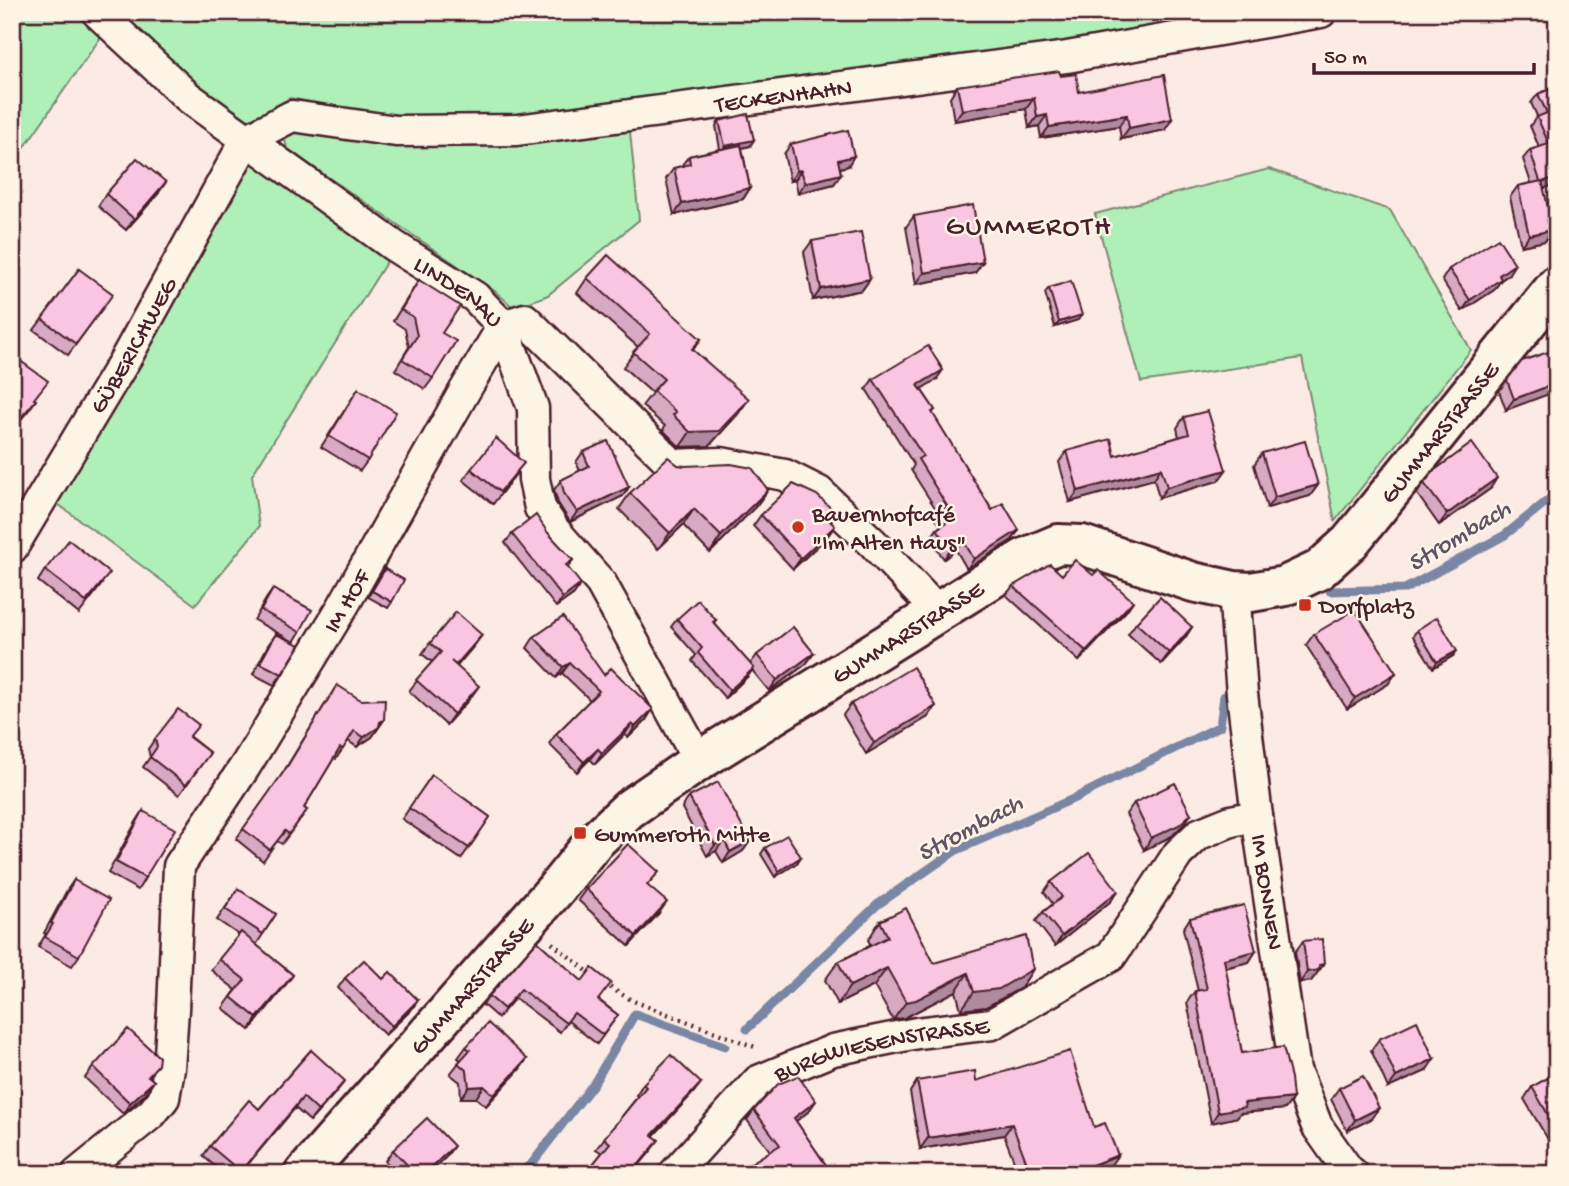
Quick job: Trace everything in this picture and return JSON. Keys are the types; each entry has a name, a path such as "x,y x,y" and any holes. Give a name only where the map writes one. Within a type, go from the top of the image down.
{"street":[{"name":"LINDENAU","path":"97,12 188,97 394,246 475,297 503,326 533,408 534,479 540,508 555,531 601,583 699,761"},
{"name":"TECKENHAHN","path":"246,140 292,116 396,131 517,130 1067,57 1321,12"},
{"name":"GÜBERICHWEG","path":"12,548 126,358 246,140"},
{"name":"GUMMARSTRASSE","path":"304,1174 594,842 629,808 937,611 1025,558 1058,544 1082,545 1193,582 1234,592 1284,586 1319,570 1350,541 1557,285"},
{"path":"503,326 525,319 673,465 721,463 785,475 819,492 937,611"},
{"name":"IM HOF","path":"77,1174 152,1113 164,1098 173,1010 179,866 246,765 343,606 503,326"},
{"name":"IM BONNEN","path":"1234,592 1242,694 1257,816 1295,1070 1317,1126 1353,1174"},
{"name":"BURGWIESENSTRASSE","path":"674,1174 758,1081 832,1050 917,1032 992,1024 1111,956 1178,854 1199,834 1231,821 1257,816"}],"path":[{"path":"526,922 610,989 667,1015 755,1047"}],"green space":[{"path":"12,12 78,12 103,34 12,165"},
{"path":"1262,12 1070,44 517,122 397,119 290,98 244,126 195,88 120,14"},
{"path":"295,127 517,142 630,132 639,220 548,295 514,308 496,292 287,149 284,135"},
{"path":"250,160 387,261 252,475 259,527 195,605 55,502"},
{"path":"1269,169 1390,210 1471,350 1335,521 1302,358 1141,382 1095,214"}],"building":[{"path":"1059,71 1061,76 1076,74 1079,92 1164,75 1172,119 1129,128 1127,115 1049,127 1047,115 1037,117 1034,98 962,110 957,86"},
{"path":"1557,86 1557,177 1542,182 1530,150 1549,144 1537,117 1547,113 1538,94"},
{"path":"748,114 754,140 725,146 719,121"},
{"path":"848,130 854,156 838,160 841,174 805,183 801,170 797,171 791,144"},
{"path":"741,145 750,188 682,204 674,168 690,164 689,156"},
{"path":"137,158 166,182 134,219 106,194"},
{"path":"1542,181 1553,230 1529,235 1518,186"},
{"path":"973,205 983,262 924,273 914,216"},
{"path":"861,232 870,279 821,289 812,241"},
{"path":"1498,238 1515,264 1499,275 1501,279 1470,300 1449,269"},
{"path":"608,255 701,339 692,349 749,399 719,431 690,432 673,415 676,412 653,391 664,379 633,352 650,334 587,278"},
{"path":"79,269 113,294 76,344 42,319"},
{"path":"419,280 460,306 442,333 456,341 433,378 402,359 417,336 413,317 401,310"},
{"path":"1071,281 1082,315 1059,322 1049,288"},
{"path":"928,346 943,370 918,385 992,510 1003,503 1019,530 974,559 963,540 951,548 937,529 950,520 943,509 947,506 918,459 923,456 873,379"},
{"path":"1551,351 1557,366 1557,383 1514,399 1507,380 1522,361"},
{"path":"15,357 48,381 12,428 12,360"},
{"path":"358,389 396,412 368,460 329,436"},
{"path":"1208,411 1226,470 1167,487 1161,468 1078,491 1067,451 1111,439 1115,456 1189,434 1184,417"},
{"path":"496,438 524,463 500,492 471,469"},
{"path":"608,441 629,487 577,512 564,493 561,480 589,466 583,452"},
{"path":"1305,441 1318,485 1275,497 1262,453"},
{"path":"1472,443 1497,478 1447,514 1424,483 1435,470"},
{"path":"668,457 678,465 685,466 731,464 752,468 768,490 721,536 694,509 670,533 630,493"},
{"path":"793,484 817,495 837,514 830,521 835,526 801,558 761,515"},
{"path":"536,515 548,533 573,560 566,565 581,584 563,598 512,534"},
{"path":"69,540 110,573 86,602 45,570"},
{"path":"1075,560 1093,575 1098,570 1133,601 1086,651 1013,586 1050,564 1062,575"},
{"path":"385,569 404,580 392,602 372,591"},
{"path":"273,589 312,610 300,632 261,610"},
{"path":"1160,597 1192,627 1169,653 1136,623"},
{"path":"698,600 716,620 713,622 754,668 730,690 698,653 702,648 677,619"},
{"path":"1355,610 1396,673 1355,698 1314,634"},
{"path":"456,612 482,635 456,665 451,661 479,686 454,714 416,680 441,652 430,643"},
{"path":"563,617 604,675 611,668 653,709 635,727 632,724 602,753 598,749 584,762 556,734 599,691 570,663 563,667 534,637"},
{"path":"1437,617 1457,651 1437,662 1417,630"},
{"path":"793,627 814,653 777,680 757,655"},
{"path":"276,634 300,645 282,674 260,663"},
{"path":"913,667 936,706 874,743 851,704"},
{"path":"337,685 361,700 385,699 384,720 364,737 354,731 343,749 340,748 304,808 307,810 289,834 285,831 270,850 243,829 285,770"},
{"path":"178,709 199,725 189,737 210,753 186,785 150,757 157,747 155,739"},
{"path":"432,775 490,817 469,848 409,808"},
{"path":"718,782 750,841 730,852 724,840 715,845 689,797"},
{"path":"1175,783 1191,814 1179,825 1151,838 1134,803"},
{"path":"143,811 175,829 145,878 116,862"},
{"path":"787,835 801,857 779,871 765,848"},
{"path":"628,844 659,872 647,885 667,902 636,936 586,889"},
{"path":"1089,853 1118,891 1062,936 1043,912 1062,897 1051,882"},
{"path":"74,880 109,900 79,956 45,937"},
{"path":"238,889 276,914 263,934 225,909"},
{"path":"1244,905 1256,951 1224,959 1242,1053 1283,1047 1293,1098 1244,1103 1245,1107 1218,1112 1195,991 1207,989 1190,918"},
{"path":"906,908 934,963 1026,936 1033,969 999,989 974,992 968,973 916,1000 906,1002 887,968 850,986 838,962 888,937 880,921"},
{"path":"241,932 293,975 257,1018 231,997 245,980 219,959"},
{"path":"1322,939 1324,964 1319,965 1319,970 1307,972 1303,941"},
{"path":"537,941 582,981 592,968 611,983 598,1000 618,1015 603,1035 574,1013 566,1023 521,989 504,1009 489,996"},
{"path":"364,960 383,979 390,972 418,1000 392,1026 345,978"},
{"path":"1417,1021 1434,1059 1396,1077 1379,1039"},
{"path":"488,1023 527,1059 494,1095 484,1086 469,1087 467,1071 458,1063 470,1050 466,1047"},
{"path":"128,1029 159,1057 158,1065 148,1076 154,1081 130,1103 93,1067"},
{"path":"311,1050 345,1081 318,1111 303,1097 241,1172 210,1146 249,1100 259,1109"},
{"path":"1070,1051 1094,1127 1105,1123 1118,1155 1069,1174 1031,1174 1012,1124 928,1138 917,1081 975,1071 976,1081"},
{"path":"671,1055 701,1083 652,1135 659,1140 631,1174 585,1174 610,1143 604,1138 646,1087 643,1084"},
{"path":"1557,1073 1557,1130 1532,1087"},
{"path":"798,1076 816,1101 794,1118 832,1174 734,1174 780,1145 754,1110 778,1084"},
{"path":"1363,1076 1379,1108 1355,1120 1339,1088"},
{"path":"427,1118 454,1146 424,1174 416,1174 393,1150"},
{"path":"1206,1165 1207,1174 1180,1174 1179,1169"}],"waterway":[{"name":"Strombach","path":"1330,591 1405,589 1505,535 1557,493"},
{"name":"Strombach","path":"747,1029 877,905 955,851 1075,798 1220,726 1224,696"},
{"name":"Strombach","path":"516,1174 530,1166 594,1083 635,1014 725,1046"}],"place":[{"name":"Bauernhofcafé \"Im Alten Haus\"","path":"798,527"},
{"name":"Dorfplatz","path":"1305,605"},
{"name":"Gummeroth Mitte","path":"580,833"}],"district":[{"name":"GUMMEROTH","path":"1029,224"}]}
